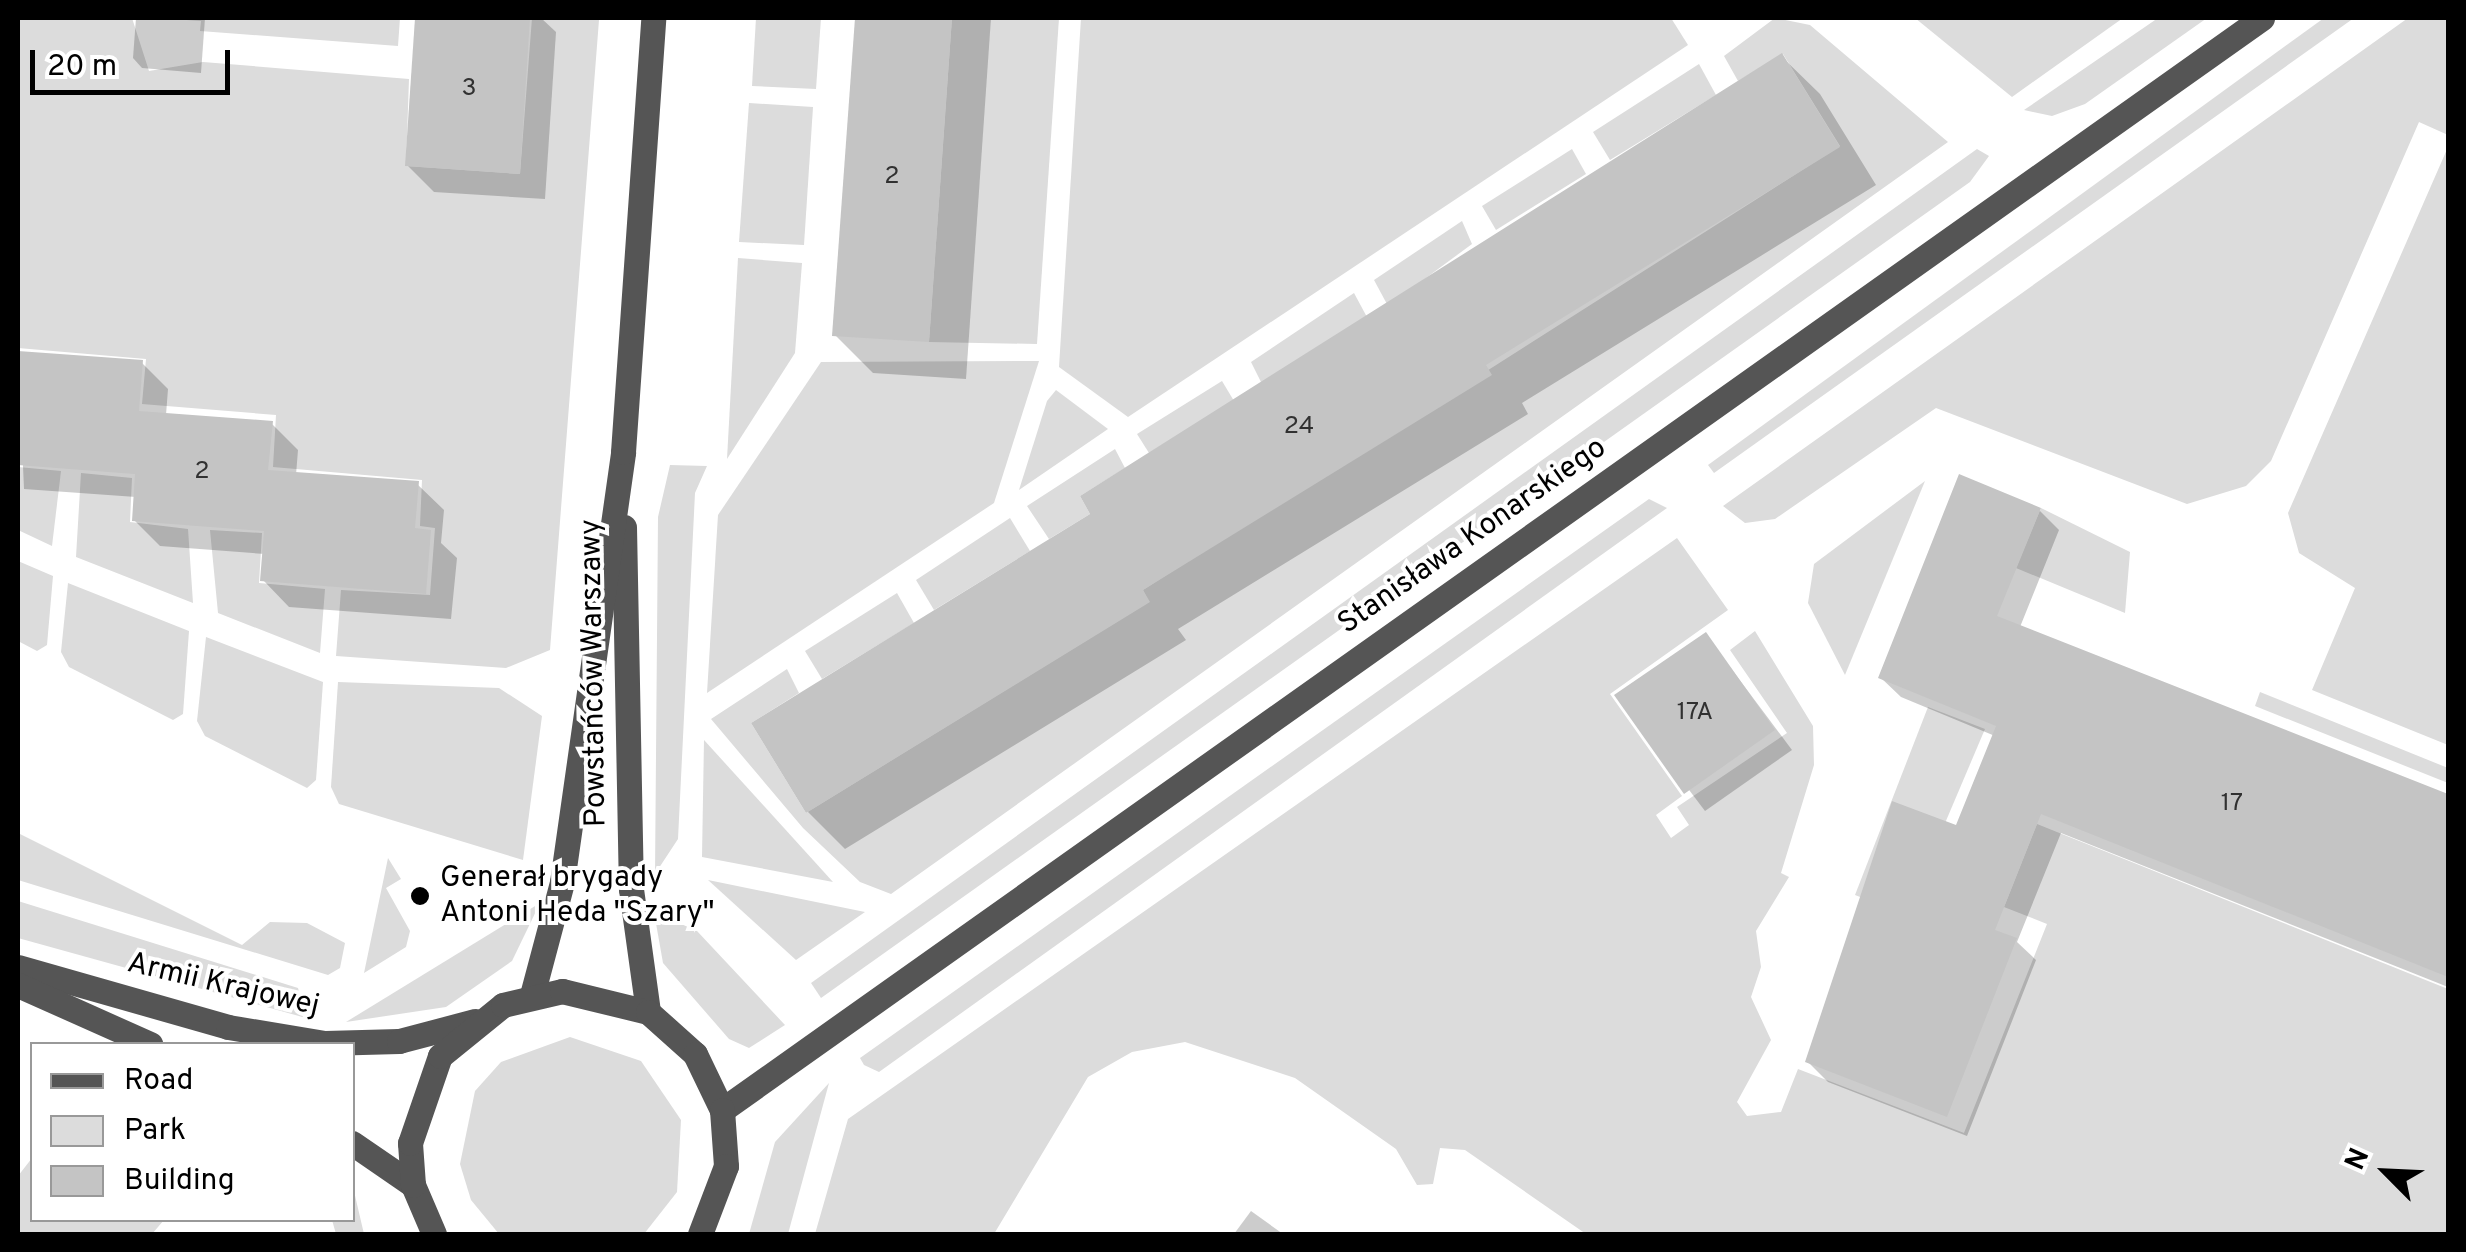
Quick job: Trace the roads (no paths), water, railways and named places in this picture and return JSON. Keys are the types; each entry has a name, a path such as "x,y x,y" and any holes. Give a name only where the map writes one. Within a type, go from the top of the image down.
{"street":[{"name":"Powstańców Warszawy","path":"532,995 562,882 623,452 653,18"},
{"name":"Stanisława Konarskiego","path":"722,1110 2262,18"},
{"name":"Powstańców Warszawy","path":"623,452 632,889 648,1012"},
{"name":"Armii Krajowej","path":"18,967 228,1027 314,1042"},
{"path":"18,985 146,1042"},
{"path":"425,1229 413,1185 418,1100 440,1056 474,1021 532,995 592,992 648,1012 695,1054 722,1110 726,1166 709,1230"},
{"name":"Armii Krajowej","path":"355,1043 398,1041 474,1021"},
{"path":"355,1145 413,1185"}],"place":[{"name":"Generał brygady Antoni Heda \"Szary\"","path":"420,896"}]}
